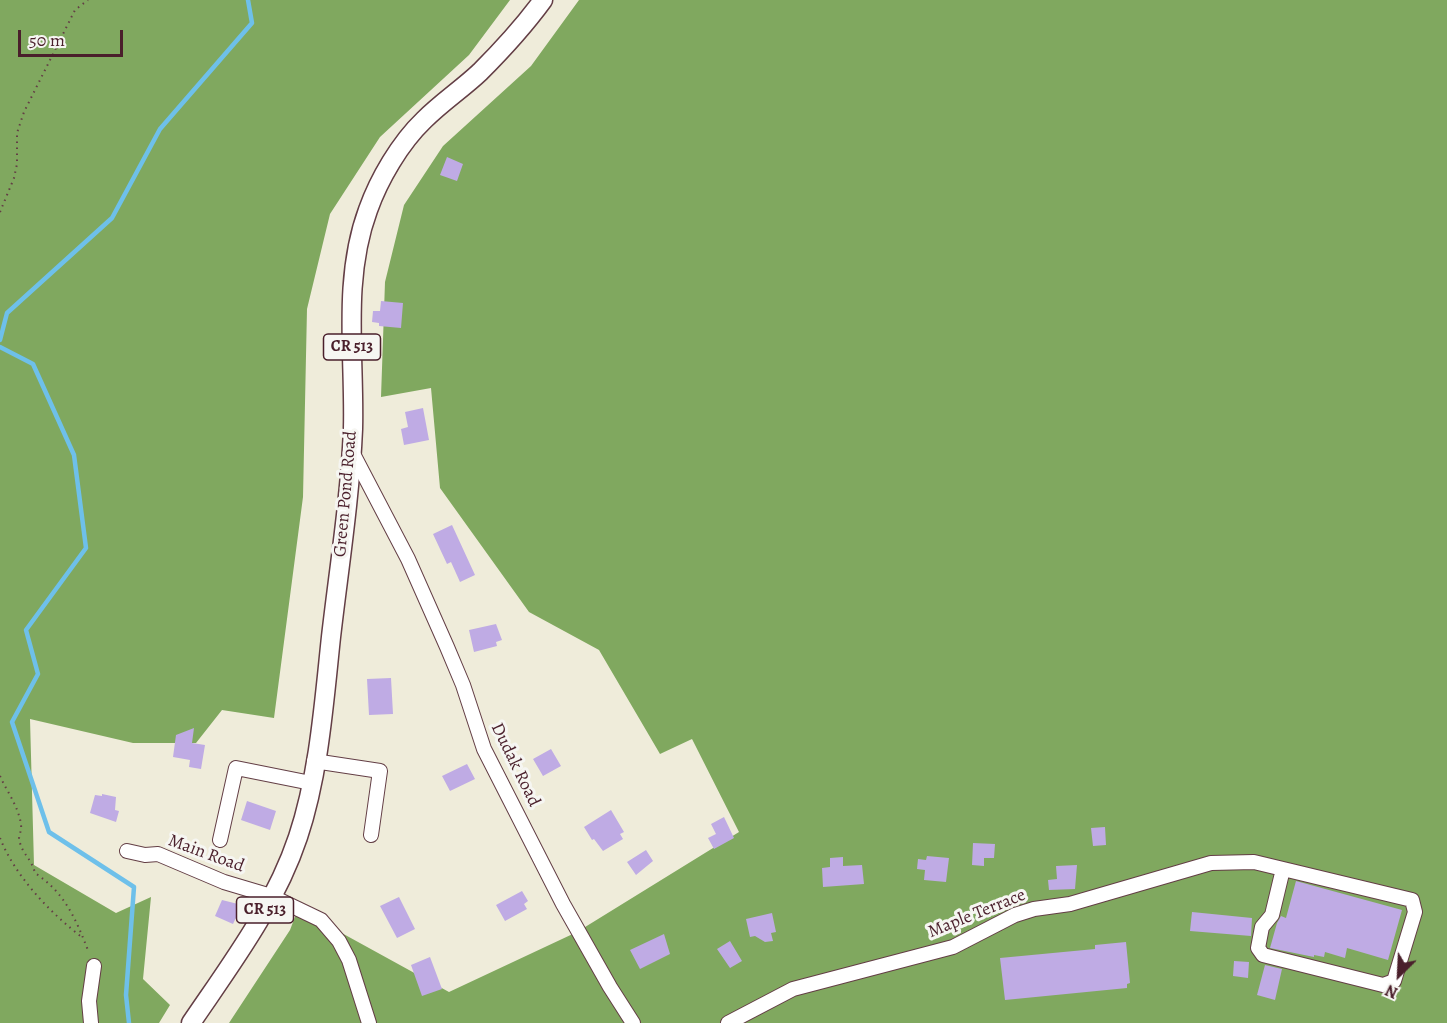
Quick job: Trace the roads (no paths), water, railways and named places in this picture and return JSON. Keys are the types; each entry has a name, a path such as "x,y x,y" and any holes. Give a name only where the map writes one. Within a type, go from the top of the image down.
{"main road":[{"name":"Green Pond Road","path":"191,1023 255,928 271,896 298,837 310,783 325,700 348,499 351,450 352,295 359,243 368,211 401,149 422,122 478,74 521,31 543,0"}],"street":[{"name":"Dudak Road","path":"351,450 408,559 463,685 484,749 563,904 633,1023"},
{"path":"314,760 380,771 371,835"},
{"path":"220,840 236,768 310,783"},
{"name":"Main Road","path":"127,851 145,855 158,854 224,882 271,896"},
{"name":"Maple Terrace","path":"728,1023 793,989 953,947 1015,915 1034,909 1070,904 1211,863 1254,862 1412,900 1415,912 1394,981 1383,985 1263,955 1258,948 1262,927 1272,915 1283,869"},
{"path":"271,896 321,920 339,941 357,981 369,1023"},
{"path":"91,1023 89,1001 94,966"}],"waterway":[{"path":"0,340 7,313 112,218 160,129 252,23 248,0"},
{"path":"0,347 33,364 74,455 86,548 26,630 38,674 12,722 49,832 134,887 126,995 129,1023"}]}
